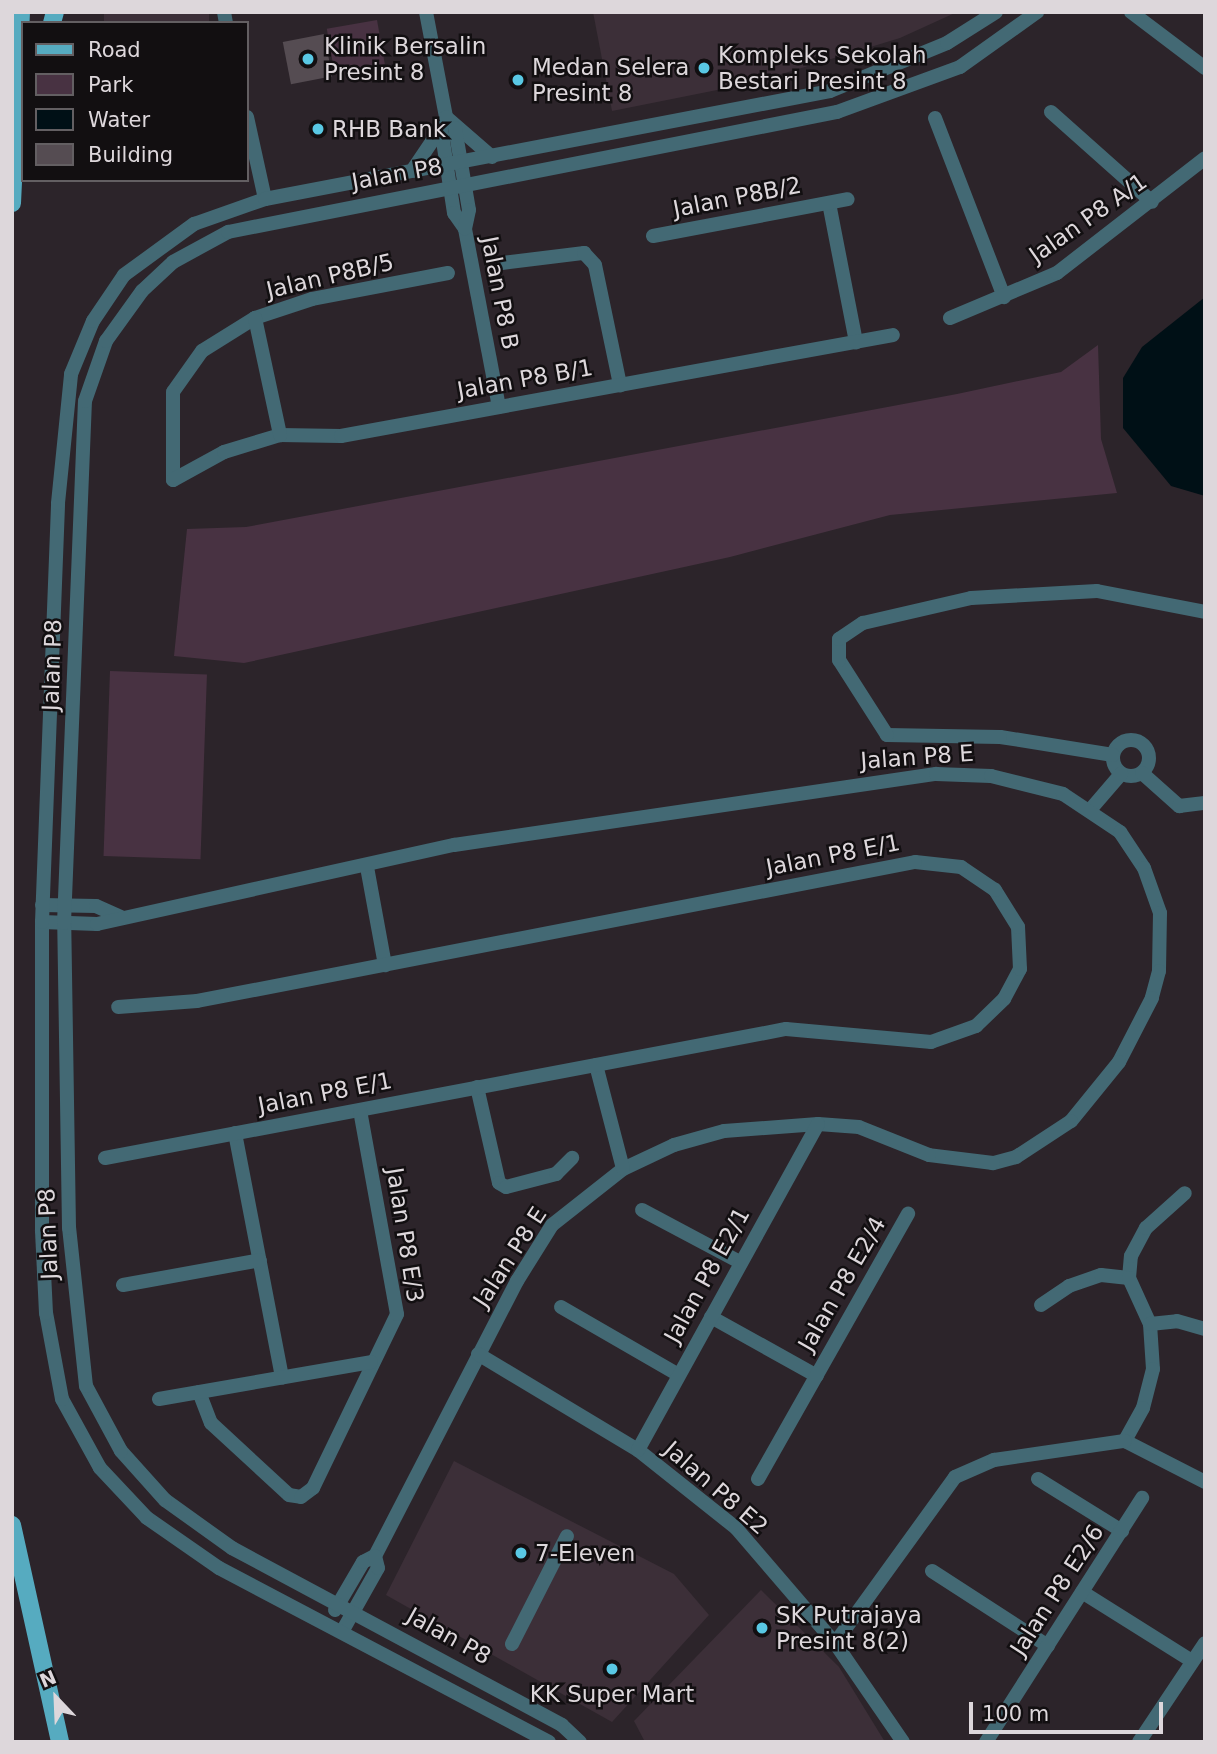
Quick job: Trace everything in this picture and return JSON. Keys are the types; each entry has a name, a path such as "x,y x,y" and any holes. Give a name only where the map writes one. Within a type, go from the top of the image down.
{"main road":[{"path":"12,202 17,159 21,12"},
{"path":"17,159 21,144"},
{"path":"12,1525 60,1742"}],"street":[{"path":"426,12 454,164"},
{"name":"Jalan P8","path":"549,1742 328,1622 219,1568 147,1518 100,1468 62,1399 46,1313 42,1230 42,905 58,503 79,347 124,275 154,248 194,224 265,199 830,91 947,43 996,12"},
{"name":"Jalan P8","path":"580,1742 562,1725 340,1602 232,1548 166,1500 121,1451 86,1385 69,1228 64,923 85,401 106,341 142,291 173,262 228,232 837,112 960,67 1037,12"},
{"path":"1131,12 1205,68"},
{"path":"1051,112 1152,202"},
{"path":"935,118 1004,297"},
{"path":"248,122 265,199"},
{"path":"447,124 492,157"},
{"path":"412,172 447,124"},
{"name":"Jalan P8 A/1","path":"950,318 1057,273 1152,202 1205,158"},
{"name":"Jalan P8 B","path":"454,164 466,186 469,209 465,229"},
{"name":"Jalan P8 B","path":"454,164 450,188 465,229 499,407"},
{"name":"Jalan P8B/2","path":"653,236 848,199"},
{"name":"Jalan P8B/2","path":"829,203 856,342"},
{"path":"502,263 584,253 595,265 620,385"},
{"name":"Jalan P8B/5","path":"173,480 173,392 202,351 256,318 312,299 448,273"},
{"path":"256,318 280,435"},
{"name":"Jalan P8 B/1","path":"173,480 224,452 280,435 341,436 893,335"},
{"path":"1113,755 1000,737 887,735 839,660 839,639 863,623 971,598 1097,591 1205,612"},
{"path":"1113,755 1120,743 1141,743 1149,754 1142,773"},
{"path":"1113,755 1121,774"},
{"path":"1090,810 1121,774 1142,773 1179,806 1205,803"},
{"name":"Jalan P8 E","path":"42,922 97,924 551,830 936,774 991,776 1028,784 1090,810 1120,832 1144,868 1160,914 1162,943 1159,971 1143,1017 1092,1097 1043,1141 993,1163 929,1155 859,1127 818,1124 724,1131 674,1145 623,1169 552,1225 478,1353 375,1556"},
{"name":"Jalan P8 E/1","path":"104,1158 786,1029 932,1042 976,1026 1004,999 1020,969 1018,927 995,890 961,867 915,862 197,1001 118,1007"},
{"path":"367,867 385,965"},
{"path":"42,905 96,906 121,917"},
{"path":"596,1065 623,1169"},
{"path":"477,1087 499,1183 506,1186 556,1174 572,1158"},
{"name":"Jalan P8 E/3","path":"199,1392 211,1423 289,1495 301,1497 313,1488 371,1363 397,1314 360,1110"},
{"name":"Jalan P8 E2/1","path":"638,1450 677,1374 818,1124"},
{"path":"235,1133 282,1378"},
{"path":"1125,1441 1143,1408 1153,1369 1150,1324 1129,1278 1131,1256 1146,1228 1185,1193"},
{"path":"642,1210 740,1262"},
{"name":"Jalan P8 E2/4","path":"758,1479 908,1214"},
{"path":"123,1285 260,1260"},
{"path":"1041,1306 1069,1286 1101,1275 1129,1278"},
{"path":"561,1307 677,1374"},
{"name":"Jalan P8 E2/4","path":"711,1317 817,1376"},
{"path":"1150,1324 1177,1321 1205,1329"},
{"name":"Jalan P8 E2","path":"478,1353 638,1450 736,1528 835,1643 903,1742"},
{"path":"159,1399 371,1363"},
{"path":"835,1643 956,1477 994,1460 1125,1441 1205,1482"},
{"path":"1038,1479 1122,1531"},
{"name":"Jalan P8 E2/6","path":"986,1742 1142,1498"},
{"path":"512,1644 567,1536"},
{"path":"328,1622 363,1562 375,1556 378,1567 343,1630"},
{"path":"932,1571 1048,1646"},
{"path":"1082,1592 1192,1661"},
{"path":"1139,1742 1205,1643"}],"shaded area":[{"path":"104,12 209,12 209,21 104,21"},
{"name":"Kompleks Sekolah Bestari Presint 8","path":"593,12 957,12 900,38 752,83 612,111"},
{"path":"454,1461 674,1574 709,1615 612,1722 386,1595"},
{"name":"SK Putrajaya Presint 8(2)","path":"761,1590 839,1667 885,1742 645,1742 634,1721"}],"green space":[{"path":"377,20 385,64 335,73 327,29"},
{"path":"1098,345 1101,439 1117,493 890,515 730,557 244,663 174,656 187,529 246,527 957,394 1061,372"},
{"path":"110,671 207,674 200,859 104,856"}],"water":[{"path":"1205,297 1205,496 1171,486 1123,428 1123,378 1142,347"}],"building":[{"name":"Klinik Bersalin Presint 8","path":"324,34 332,76 291,84 283,42"}],"place":[{"name":"Klinik Bersalin Presint 8","path":"308,59"},
{"name":"Kompleks Sekolah Bestari Presint 8","path":"704,68"},
{"name":"Medan Selera Presint 8","path":"518,80"},
{"name":"RHB Bank","path":"318,129"},
{"name":"7-Eleven","path":"521,1553"},
{"name":"SK Putrajaya Presint 8(2)","path":"762,1628"},
{"name":"KK Super Mart","path":"612,1669"}]}
